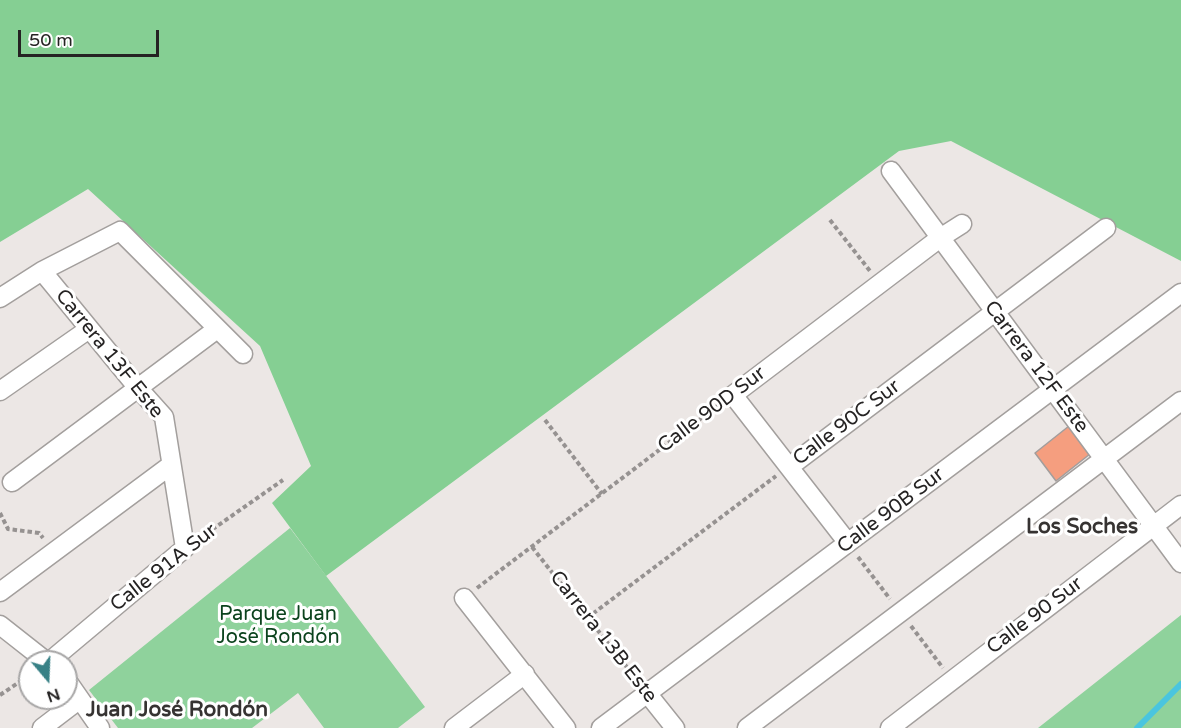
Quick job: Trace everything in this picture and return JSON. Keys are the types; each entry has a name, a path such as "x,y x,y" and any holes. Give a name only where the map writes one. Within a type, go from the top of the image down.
{"street":[{"name":"Carrera 12F Este","path":"891,171 1181,563"},
{"name":"Calle 90D Sur","path":"733,395 940,238 962,224"},
{"name":"Calle 90C Sur","path":"789,467 1106,228"},
{"path":"0,298 42,271 120,231 243,354"},
{"name":"Carrera 13F Este","path":"42,271 164,417 185,548"},
{"name":"Calle 90B Sur","path":"601,728 1181,293"},
{"path":"12,482 217,328"},
{"path":"0,391 89,329"},
{"path":"733,395 848,543"},
{"path":"747,728 1181,401"},
{"path":"0,592 171,465"},
{"name":"Calle 90 Sur","path":"890,728 1181,505"},
{"name":"Calle 91A Sur","path":"62,650 185,548"},
{"path":"464,598 566,728"},
{"path":"0,625 32,650"},
{"path":"454,728 525,674"},
{"name":"Carrera 13B Este","path":"647,693 675,728"},
{"path":"78,696 100,728"},
{"path":"42,728 80,699"}],"path":[{"path":"830,220 880,284"},
{"name":"Calle 90D Sur","path":"464,598 733,395"},
{"path":"545,420 602,494"},
{"name":"Calle 90C Sur","path":"587,618 789,467"},
{"name":"Calle 91A Sur","path":"185,548 283,480"},
{"path":"0,513 8,529 39,533 46,540 51,555"},
{"name":"Carrera 13B Este","path":"532,547 647,693"},
{"path":"0,694 18,683"}],"green space":[{"path":"0,0 1181,0 1181,261 951,141 899,151 326,576 272,503 311,466 260,346 88,189 0,242"},
{"name":"Parque Juan José Rondón","path":"290,528 425,707 398,728 324,728 298,693 252,728 118,728 89,690"},
{"path":"1181,615 1181,728 1038,728"}],"building":[{"path":"1074,422 1095,450 1056,481 1035,453"}],"waterway":[{"path":"1137,728 1181,684"}],"district":[{"name":"Los Soches","path":"1082,527"},
{"name":"Juan José Rondón","path":"177,710"}]}
